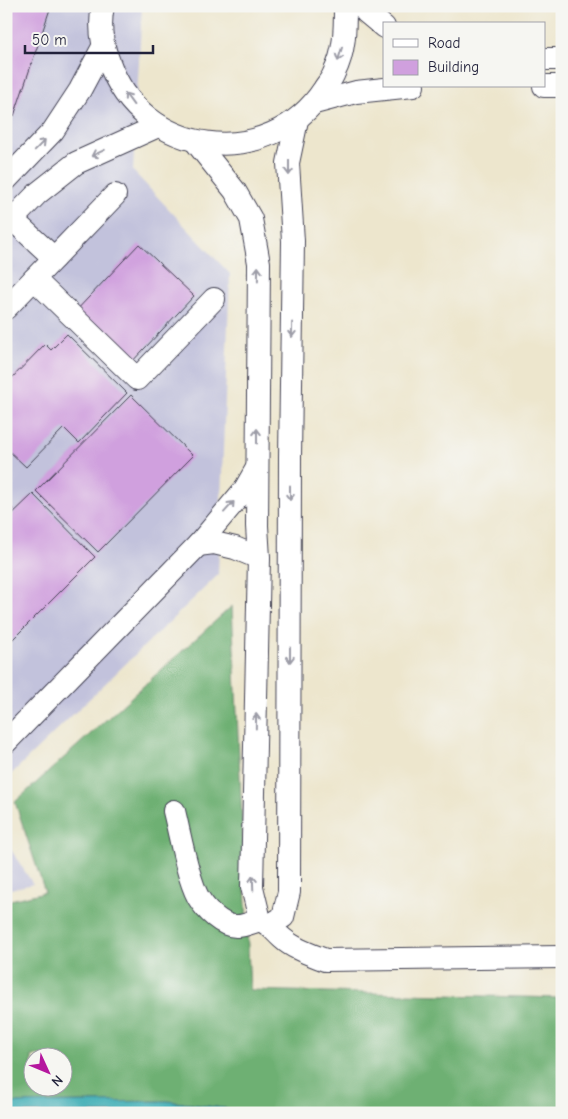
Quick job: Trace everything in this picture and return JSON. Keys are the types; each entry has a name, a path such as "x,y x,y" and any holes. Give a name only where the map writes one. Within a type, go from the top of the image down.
{"street":[{"path":"103,6 101,15 103,47 114,78 133,105 158,126 176,135 196,141 231,144 265,137 296,120 315,103 335,73 345,38 345,6"},
{"path":"362,6 383,25"},
{"path":"6,180 53,131 80,90 103,47"},
{"path":"546,59 562,59"},
{"path":"546,86 562,86"},
{"path":"315,103 356,92 394,88"},
{"path":"174,811 198,897 210,912 224,923 236,926 283,918 289,892 290,875 290,457 293,241 288,163 296,120"},
{"path":"54,258 10,223 38,193 76,163 158,126"},
{"path":"196,141 234,192 251,219 259,263 257,467 259,558 252,887 265,922 282,938 298,949 325,960 562,957"},
{"path":"6,308 115,195"},
{"path":"34,279 137,379 214,299"},
{"path":"6,742 198,545 245,489 257,467"},
{"path":"198,545 214,543 235,548 259,558"}],"shaded area":[{"path":"6,6 142,6 133,171 230,274 218,575 6,779"},
{"path":"6,842 33,884 6,890"}],"green space":[{"path":"232,606 250,990 562,998 562,1113 263,1113 167,1101 6,1103 6,901 45,892 15,802"}],"water":[{"path":"167,1101 263,1113 6,1113 6,1103"}],"building":[{"path":"6,6 51,6 14,116 6,108"},
{"path":"139,244 194,296 128,366 73,314"},
{"path":"67,334 127,393 79,443 64,428 26,467 6,448 6,384 45,344 51,350"},
{"path":"131,395 193,456 98,552 36,491"},
{"path":"33,494 95,557 8,644 6,642 6,520"},
{"path":"6,502 13,509 6,516"}]}
